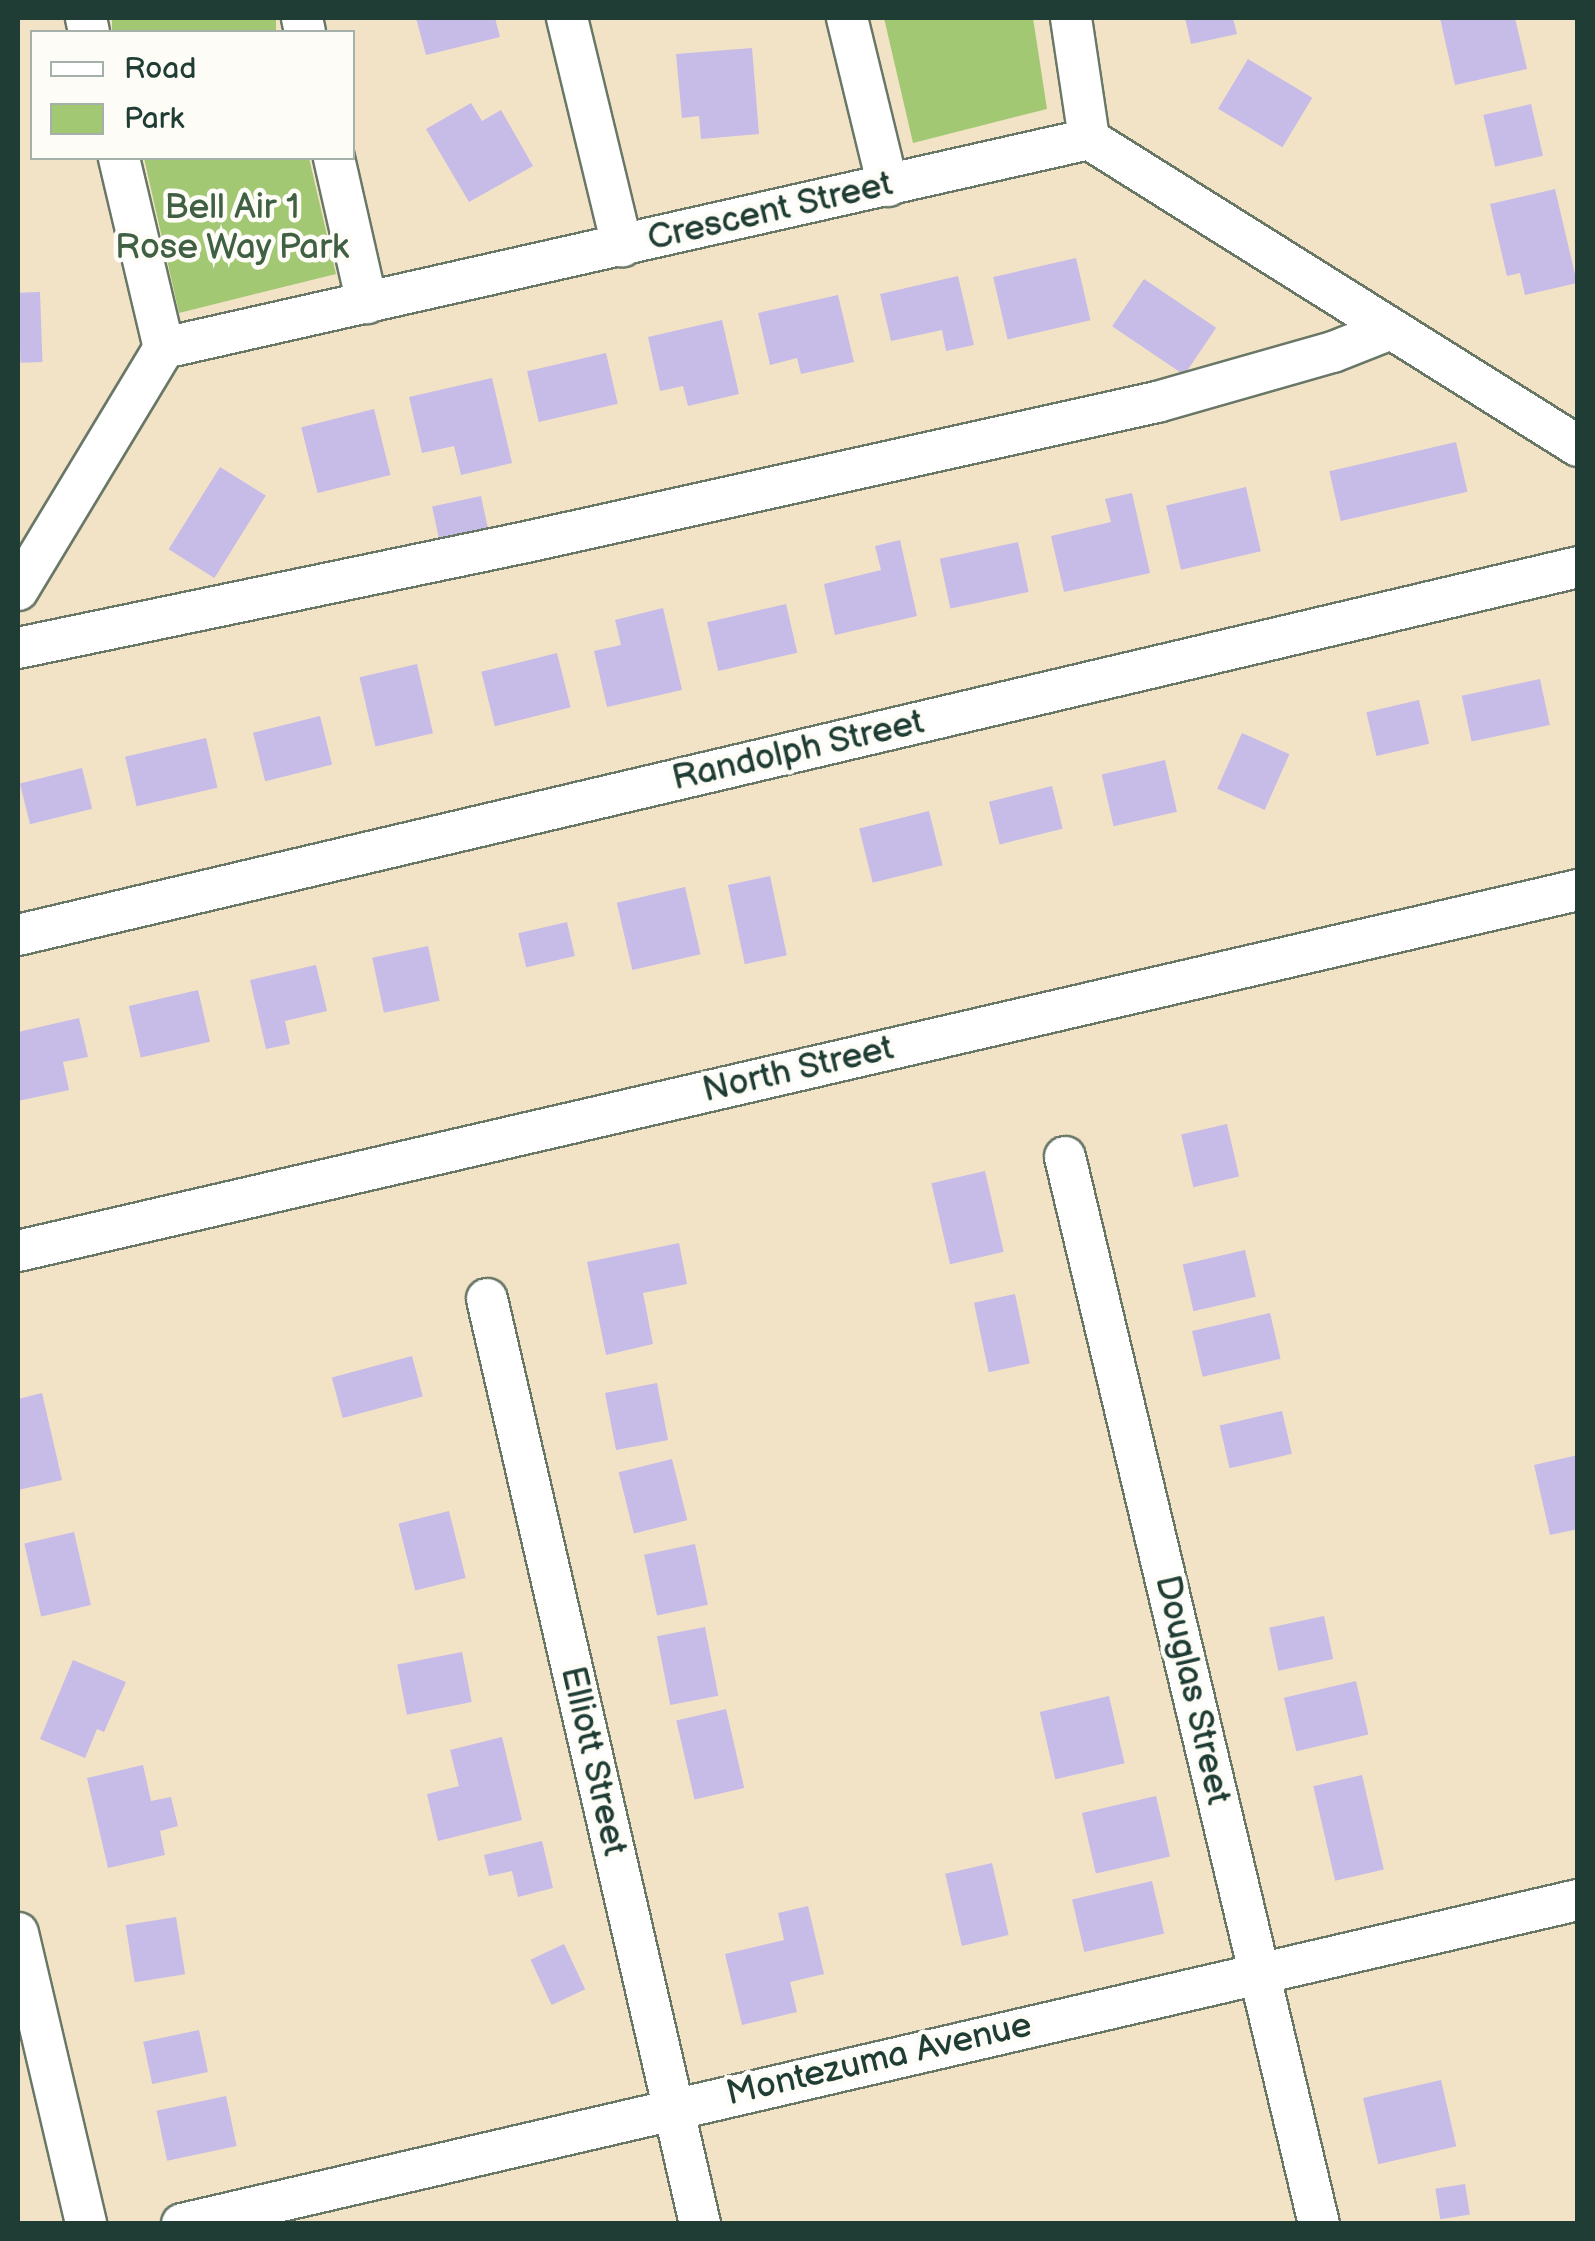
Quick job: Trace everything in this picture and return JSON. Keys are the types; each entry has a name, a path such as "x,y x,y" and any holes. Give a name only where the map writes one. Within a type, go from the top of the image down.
{"street":[{"path":"567,18 622,246"},
{"path":"847,18 888,186"},
{"path":"1071,18 1089,139 1578,446"},
{"name":"Crescent Street","path":"164,348 1089,139"},
{"path":"18,590 164,348 119,160"},
{"path":"334,160 367,303"},
{"path":"18,648 1157,402 1332,352 1392,329"},
{"name":"Randolph Street","path":"18,935 1578,567"},
{"name":"North Street","path":"18,1251 1578,890"},
{"name":"Douglas Street","path":"1065,1157 1319,2224"},
{"name":"Elliott Street","path":"486,1299 700,2224"},
{"name":"Montezuma Avenue","path":"182,2224 1578,1900"},
{"path":"18,1933 86,2224"}],"green space":[{"path":"112,18 276,18 276,30 112,30"},
{"path":"884,18 1033,18 1047,109 913,143"},
{"name":"Bell Air 1 Rose Way Park","path":"144,160 309,160 336,274 179,313"}],"building":[{"path":"416,18 495,18 500,37 426,55"},
{"path":"1185,18 1233,18 1237,34 1191,44"},
{"path":"1440,18 1515,18 1527,69 1455,85"},
{"path":"752,48 759,134 701,139 699,116 682,118 676,54"},
{"path":"1248,59 1312,98 1282,147 1218,109"},
{"path":"471,103 482,121 501,110 533,166 469,202 426,129"},
{"path":"1531,104 1543,156 1495,167 1483,115"},
{"path":"1555,189 1577,283 1525,295 1520,273 1507,276 1490,204"},
{"path":"1076,258 1090,320 1008,339 993,277"},
{"path":"958,276 974,345 946,351 942,330 891,341 880,294"},
{"path":"1144,279 1216,328 1184,375 1112,326"},
{"path":"40,292 42,362 20,363 18,293"},
{"path":"838,295 854,362 801,374 797,358 770,365 758,313"},
{"path":"722,320 739,394 688,406 683,386 660,391 648,337"},
{"path":"606,353 618,404 539,422 527,371"},
{"path":"492,378 512,463 461,475 454,446 422,453 409,397"},
{"path":"374,409 390,475 318,493 301,427"},
{"path":"1456,442 1467,492 1341,521 1329,471"},
{"path":"220,467 266,496 214,578 169,549"},
{"path":"1246,487 1261,551 1181,570 1166,505"},
{"path":"1132,493 1150,573 1064,592 1051,536 1111,522 1105,499"},
{"path":"481,496 488,529 439,540 432,506"},
{"path":"900,540 917,616 835,635 824,584 881,570 875,546"},
{"path":"1018,542 1029,592 950,609 940,559"},
{"path":"786,604 797,653 718,671 707,622"},
{"path":"663,608 682,690 607,707 594,651 621,645 615,620"},
{"path":"557,653 571,707 495,726 481,672"},
{"path":"417,664 433,733 375,746 360,677"},
{"path":"1540,679 1550,725 1472,742 1462,696"},
{"path":"1419,700 1429,744 1377,756 1366,712"},
{"path":"320,716 332,765 265,781 253,733"},
{"path":"1242,733 1290,754 1265,810 1217,789"},
{"path":"206,738 217,788 137,806 125,757"},
{"path":"1165,760 1177,812 1114,826 1102,775"},
{"path":"82,768 92,809 30,824 20,783"},
{"path":"1052,786 1063,829 1000,844 989,802"},
{"path":"929,811 943,865 873,883 859,828"},
{"path":"770,876 787,955 745,964 728,885"},
{"path":"685,887 701,954 632,970 617,903"},
{"path":"567,922 575,956 526,967 518,933"},
{"path":"428,946 440,1001 384,1013 372,958"},
{"path":"316,965 327,1011 285,1021 290,1044 266,1049 250,980"},
{"path":"198,990 210,1042 141,1058 129,1006"},
{"path":"79,1018 88,1057 63,1062 69,1090 18,1101 18,1032"},
{"path":"1227,1124 1239,1177 1193,1187 1181,1135"},
{"path":"985,1171 1004,1252 950,1264 931,1183"},
{"path":"679,1243 687,1284 643,1293 653,1344 606,1355 587,1262"},
{"path":"1245,1250 1256,1297 1193,1311 1183,1264"},
{"path":"1015,1294 1030,1363 989,1372 974,1303"},
{"path":"1270,1313 1281,1359 1203,1377 1192,1331"},
{"path":"412,1356 423,1397 343,1418 332,1377"},
{"path":"657,1383 668,1440 616,1450 605,1393"},
{"path":"42,1393 62,1480 18,1490 18,1399"},
{"path":"1282,1411 1292,1454 1230,1468 1220,1425"},
{"path":"1578,1455 1578,1529 1550,1535 1534,1465"},
{"path":"672,1459 687,1520 634,1533 619,1472"},
{"path":"449,1511 466,1578 415,1591 399,1524"},
{"path":"74,1532 91,1605 41,1617 24,1543"},
{"path":"695,1544 708,1605 657,1615 644,1555"},
{"path":"1324,1616 1333,1659 1278,1671 1269,1628"},
{"path":"705,1627 718,1696 670,1705 657,1636"},
{"path":"462,1652 472,1702 407,1715 397,1665"},
{"path":"73,1660 126,1682 104,1732 97,1729 85,1758 40,1739"},
{"path":"1356,1681 1368,1735 1296,1751 1284,1698"},
{"path":"1109,1696 1125,1763 1055,1779 1040,1712"},
{"path":"726,1709 744,1788 695,1799 676,1720"},
{"path":"502,1737 522,1820 438,1841 427,1794 459,1786 450,1750"},
{"path":"143,1765 151,1801 171,1797 178,1826 160,1831 165,1855 108,1868 87,1778"},
{"path":"1362,1775 1384,1870 1335,1881 1313,1786"},
{"path":"1156,1796 1170,1856 1096,1874 1082,1813"},
{"path":"542,1841 553,1888 518,1897 512,1871 489,1876 484,1855"},
{"path":"992,1863 1009,1935 962,1946 945,1874"},
{"path":"1152,1881 1164,1934 1084,1952 1072,1899"},
{"path":"808,1906 824,1974 790,1982 797,2012 742,2025 725,1954 784,1940 778,1913"},
{"path":"176,1917 185,1974 135,1982 126,1925"},
{"path":"564,1944 585,1989 552,2005 530,1960"},
{"path":"199,2030 208,2072 152,2084 143,2042"},
{"path":"1441,2080 1456,2146 1378,2164 1363,2098"},
{"path":"226,2096 237,2146 167,2161 157,2111"},
{"path":"1465,2184 1470,2215 1440,2219 1435,2189"}]}
